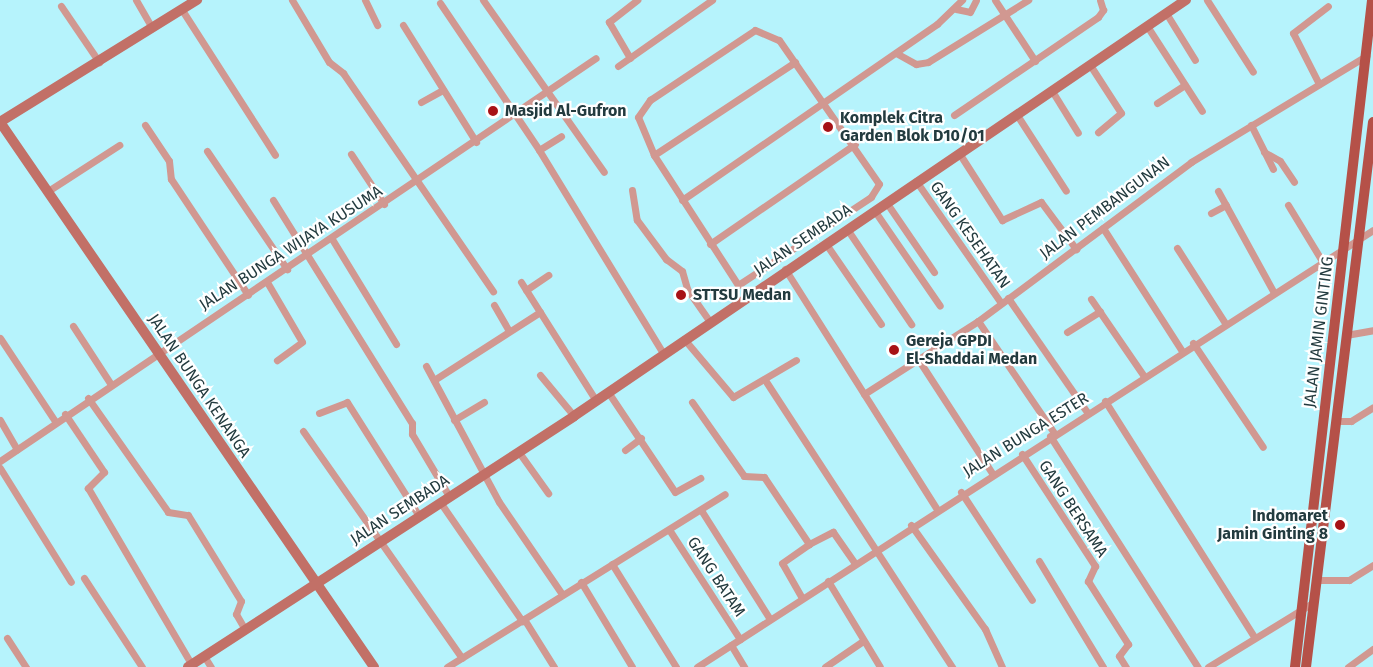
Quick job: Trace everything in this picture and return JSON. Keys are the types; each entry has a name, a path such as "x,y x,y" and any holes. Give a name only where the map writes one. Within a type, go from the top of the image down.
{"main road":[{"name":"JALAN JAMIN GINTING","path":"1295,667 1344,247 1370,54 1372,0"},
{"name":"JALAN JAMIN GINTING","path":"1306,667 1311,604 1373,122"}],"street":[{"path":"136,0 152,28"},
{"path":"0,122 195,0"},
{"path":"292,0 329,62 343,73 493,291"},
{"path":"365,0 377,25"},
{"path":"483,0 604,171"},
{"path":"630,58 609,24 637,0"},
{"path":"618,66 712,0"},
{"path":"682,200 896,53 956,9 962,0"},
{"path":"956,9 970,12 976,0"},
{"path":"995,0 1035,61"},
{"path":"896,53 916,64 928,62 1028,0"},
{"path":"954,115 1098,17 1100,0"},
{"name":"JALAN SEMBADA","path":"190,666 244,628 574,416 595,399 709,321 1186,0"},
{"path":"1207,0 1253,72"},
{"path":"440,3 539,150 663,353"},
{"path":"61,6 99,62"},
{"path":"1319,84 1293,33 1328,6"},
{"path":"182,10 274,155"},
{"path":"1167,13 1195,60"},
{"path":"403,25 476,142"},
{"path":"1147,26 1202,111"},
{"path":"770,32 826,102 878,180 871,197 740,284 732,281 654,155 638,122 641,108 748,34 770,32"},
{"name":"JALAN PEMBANGUNAN","path":"864,394 978,321 1159,184 1251,125 1370,54"},
{"name":"JALAN BUNGA WIJAYA KUSUMA","path":"0,461 110,383 310,254 596,58"},
{"path":"654,155 795,62"},
{"path":"1090,65 1121,113 1098,132"},
{"path":"1157,103 1185,85"},
{"path":"421,102 442,90"},
{"path":"1052,91 1078,133"},
{"path":"1017,115 1066,191"},
{"name":"JALAN BUNGA KENANGA","path":"0,122 374,667"},
{"path":"145,124 169,160 171,179 248,295"},
{"path":"1251,125 1273,168"},
{"path":"539,150 561,136"},
{"path":"710,244 855,144"},
{"path":"48,191 119,145"},
{"path":"207,151 287,269"},
{"path":"1264,152 1280,161 1294,182"},
{"path":"959,153 1002,220 1041,202 1076,249"},
{"path":"351,154 384,204"},
{"name":"GANG KESEHATAN","path":"916,181 1087,412"},
{"path":"632,190 637,220 666,259 682,271 687,289 709,321"},
{"path":"1218,191 1273,291"},
{"path":"273,200 310,254 445,499 554,667"},
{"path":"886,202 934,272"},
{"path":"1211,213 1226,205"},
{"path":"1288,205 1322,261"},
{"path":"874,210 940,306"},
{"path":"1103,228 1182,351"},
{"path":"848,229 911,324"},
{"name":"JALAN BUNGA ESTER","path":"697,667 936,508 1273,291 1373,230"},
{"path":"332,239 396,344"},
{"path":"826,244 881,324"},
{"path":"1177,248 1225,323"},
{"path":"786,269 936,508"},
{"path":"526,290 548,275"},
{"path":"267,282 302,342 277,360"},
{"path":"521,282 595,399"},
{"path":"1091,299 1144,376"},
{"path":"494,305 509,331"},
{"path":"1068,332 1100,311"},
{"path":"434,380 540,312"},
{"path":"978,321 1198,667"},
{"path":"73,326 110,383"},
{"path":"1346,335 1373,330"},
{"path":"0,338 55,421"},
{"path":"684,339 730,396 765,380 796,360"},
{"path":"1193,343 1263,447"},
{"path":"918,359 992,473"},
{"path":"426,366 482,474 562,594"},
{"path":"540,375 574,416"},
{"path":"765,380 952,667"},
{"path":"608,392 676,492 700,478"},
{"path":"88,398 168,512 188,515 241,601 236,614 244,628"},
{"path":"1105,401 1255,638"},
{"path":"319,413 347,402 419,516"},
{"path":"454,420 484,402"},
{"path":"692,402 744,476 764,477 809,544"},
{"path":"1335,421 1351,421 1373,407"},
{"path":"65,414 104,472 88,488 190,666"},
{"path":"0,420 17,449"},
{"path":"303,431 462,658"},
{"path":"625,450 641,438"},
{"path":"518,451 548,493"},
{"name":"GANG BERSAMA","path":"1022,454 1095,566 1088,580 1128,644 1119,656 1125,667"},
{"path":"0,468 71,582"},
{"path":"961,492 1032,600"},
{"path":"447,667 725,495"},
{"path":"700,510 770,619"},
{"path":"911,525 985,629 1002,667"},
{"name":"GANG BATAM","path":"670,531 740,639"},
{"path":"802,598 782,563 809,544 833,532 855,564"},
{"path":"1039,561 1104,667"},
{"path":"612,564 676,667"},
{"path":"1315,580 1349,580 1372,566"},
{"path":"84,578 142,667"},
{"path":"828,581 880,667"},
{"path":"581,582 632,667"},
{"path":"1208,667 1311,604"},
{"path":"7,638 26,667"},
{"path":"825,667 863,641"},
{"path":"731,645 744,667"},
{"path":"1348,667 1373,649"},
{"path":"204,656 211,667"}],"place":[{"name":"Masjid Al-Gufron","path":"493,111"},
{"name":"Komplek Citra Garden Blok D10/01","path":"828,127"},
{"name":"STTSU Medan","path":"681,295"},
{"name":"Gereja GPDI El-Shaddai Medan","path":"894,350"},
{"name":"Indomaret Jamin Ginting 8","path":"1340,525"}]}
